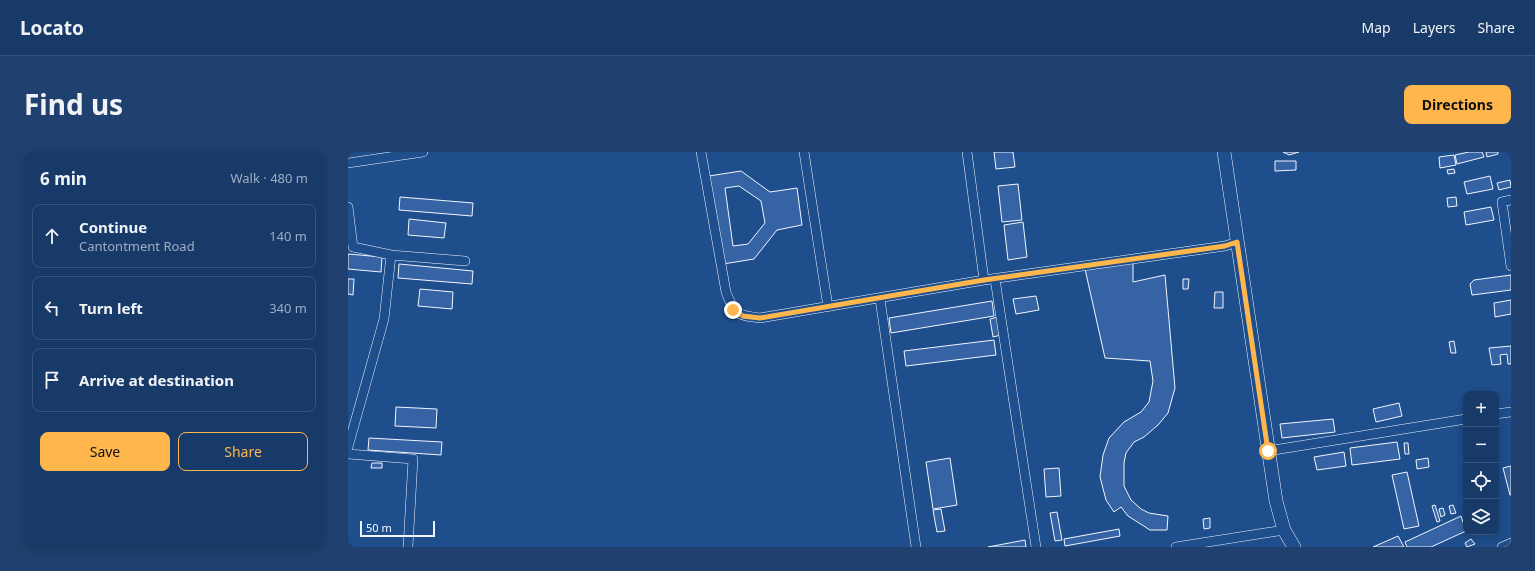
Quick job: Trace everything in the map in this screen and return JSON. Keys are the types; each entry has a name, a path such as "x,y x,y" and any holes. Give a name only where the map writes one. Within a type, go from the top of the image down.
{"street":[{"path":"348,163 423,152"},
{"path":"700,152 726,292 733,310 743,316 760,318 880,299 984,280 1225,246 1237,242"},
{"path":"804,152 828,307"},
{"path":"968,152 984,280"},
{"path":"1224,152 1276,501 1284,530 1294,547"},
{"path":"1511,200 1502,202 1511,266"},
{"path":"348,207 353,247 391,255 465,261"},
{"path":"348,447 384,319 391,255"},
{"path":"995,279 1036,547"},
{"path":"880,299 916,547"},
{"path":"1499,414 1511,412"},
{"path":"1268,451 1463,419"},
{"path":"348,454 413,459 408,547"},
{"path":"1176,547 1284,530"},
{"path":"1502,547 1511,543"}],"building":[{"path":"994,152 1013,152 1015,167 996,169"},
{"path":"1283,152 1299,152 1289,155"},
{"path":"1469,152 1482,152 1484,157 1457,164 1455,155"},
{"path":"1486,152 1498,152 1498,154 1487,157"},
{"path":"1454,155 1456,165 1440,168 1439,157"},
{"path":"1275,161 1296,161 1296,170 1275,171"},
{"path":"1454,169 1455,173 1448,174 1447,170"},
{"path":"741,171 770,192 797,188 802,225 777,230 754,259 723,264 709,176","holes":["739,186 761,201 765,223 748,244 733,246 725,188"]},
{"path":"1490,176 1493,189 1467,194 1464,182"},
{"path":"1510,180 1511,187 1499,190 1497,183"},
{"path":"1018,184 1022,220 1002,222 998,186"},
{"path":"400,197 473,203 472,216 399,210"},
{"path":"1456,197 1457,206 1448,207 1447,198"},
{"path":"1491,207 1494,220 1466,225 1464,212"},
{"path":"409,219 446,223 444,238 408,235"},
{"path":"1023,222 1027,257 1008,260 1004,225"},
{"path":"348,254 382,257 381,272 348,269"},
{"path":"1133,263 1133,282 1165,275 1175,388 1168,413 1158,425 1144,437 1134,442 1126,453 1124,463 1124,486 1131,500 1141,509 1149,513 1168,516 1167,530 1150,530 1128,516 1121,507 1114,512 1106,500 1100,477 1103,455 1109,438 1124,422 1141,412 1149,402 1153,381 1150,361 1105,358 1085,269"},
{"path":"399,264 473,271 472,284 398,278"},
{"path":"1511,275 1511,290 1472,295 1470,284 1474,280"},
{"path":"348,279 354,279 353,295 348,294"},
{"path":"1183,279 1189,279 1188,289 1183,289"},
{"path":"420,289 453,292 452,309 418,306"},
{"path":"1215,292 1223,292 1223,308 1214,308"},
{"path":"1036,296 1039,310 1016,314 1013,299"},
{"path":"1511,300 1511,314 1495,317 1494,303"},
{"path":"992,301 994,316 891,333 889,318"},
{"path":"998,317 1001,335 993,337 990,319"},
{"path":"994,340 996,355 906,366 904,351"},
{"path":"1454,341 1456,353 1451,353 1449,342"},
{"path":"1511,346 1511,364 1508,364 1507,354 1500,355 1501,364 1492,365 1489,348"},
{"path":"1399,403 1402,416 1376,422 1373,409"},
{"path":"396,407 437,409 436,428 395,426"},
{"path":"1333,419 1335,432 1282,438 1280,424"},
{"path":"369,438 442,442 441,455 368,450"},
{"path":"1397,442 1400,459 1352,465 1350,448"},
{"path":"1404,443 1408,443 1409,454 1405,454"},
{"path":"1344,452 1346,466 1317,470 1314,457"},
{"path":"950,458 957,505 933,509 926,462"},
{"path":"1428,458 1429,467 1417,469 1416,460"},
{"path":"372,463 382,463 382,468 371,468"},
{"path":"1511,466 1511,495 1510,495 1503,468"},
{"path":"1059,468 1061,496 1046,497 1044,469"},
{"path":"1407,472 1419,526 1404,529 1392,475"},
{"path":"1435,505 1440,521 1437,522 1432,506"},
{"path":"1453,505 1456,513 1451,514 1449,506"},
{"path":"1443,508 1445,515 1441,517 1439,509"},
{"path":"941,509 945,531 937,532 933,510"},
{"path":"1057,512 1062,540 1055,541 1050,513"},
{"path":"1461,516 1463,522 1463,532 1431,547 1407,547 1405,542"},
{"path":"1210,518 1210,528 1204,529 1203,519"},
{"path":"1119,529 1120,536 1065,546 1064,539"},
{"path":"1398,536 1404,547 1373,547"},
{"path":"1471,539 1475,544 1467,547 1465,543"},
{"path":"1025,540 1026,547 988,547"}],"route":[{"path":"733,310 743,316 760,318 880,299 984,280 1225,246 1237,242 1268,451"}]}
